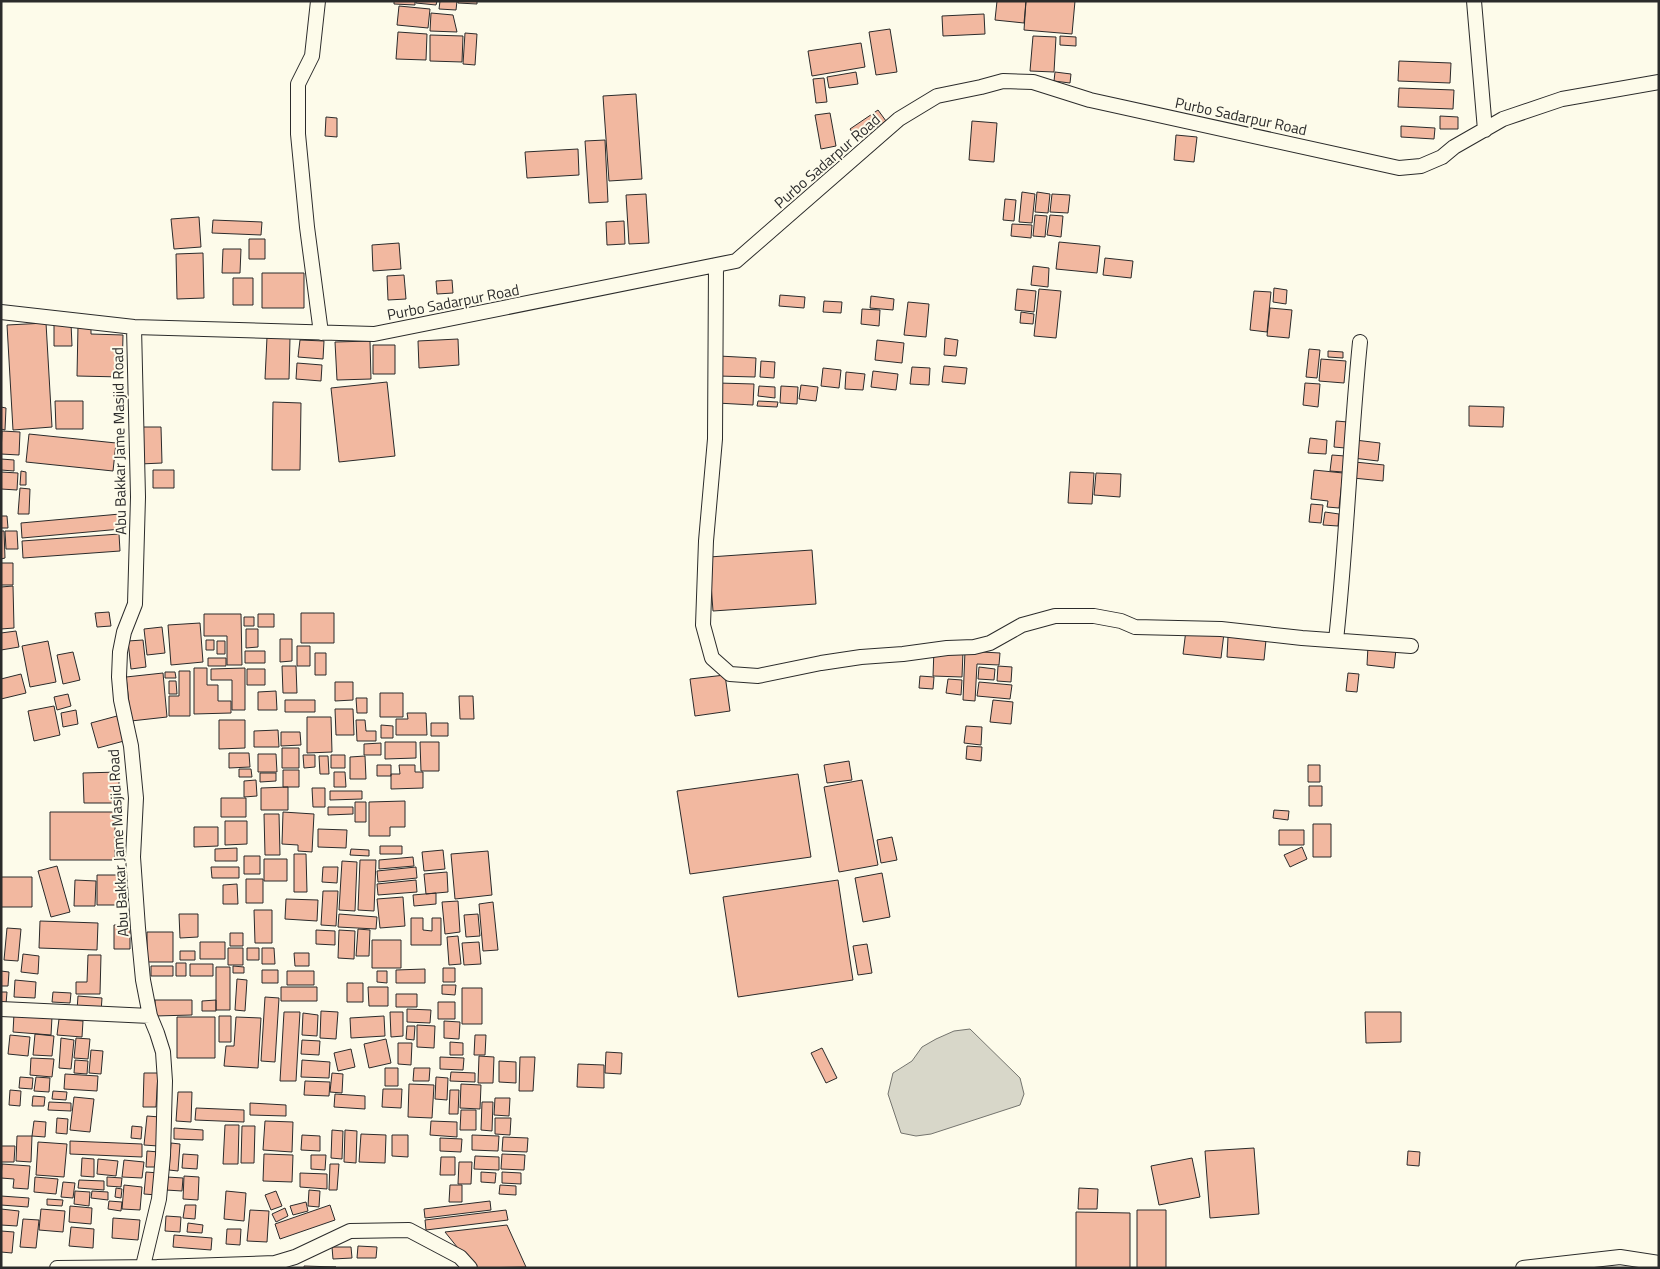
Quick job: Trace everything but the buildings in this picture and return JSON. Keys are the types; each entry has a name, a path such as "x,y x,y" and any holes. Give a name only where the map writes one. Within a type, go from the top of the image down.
{"street":[{"path":"318,1 312,56 298,84 298,134 307,227 321,332"},
{"path":"1474,1 1485,130"},
{"name":"Purbo Sadarpur Road","path":"1,312 134,327 374,334 736,261 899,119 937,96 1002,81 1034,82 1090,100 1399,168 1421,166 1442,158 1454,147 1504,119 1562,99 1659,82"},
{"path":"716,265 715,439 706,541 704,626 712,658 730,674 758,676 861,657 974,647 990,643 1022,624 1055,616 1094,616 1121,621 1135,627 1221,629 1410,646"},
{"name":"Abu Bakkar Jame Masjid Road","path":"134,327 138,497 134,604 124,632 120,652 119,677 121,700 131,746 136,798 133,857 143,980 150,1016 163,1052 165,1081 164,1141 159,1199 143,1266"},
{"path":"1336,640 1344,561 1353,410 1360,342"},
{"path":"1,1009 150,1016"},
{"path":"57,1268 295,1262 350,1231 409,1230 460,1257 470,1268"},
{"path":"1523,1268 1620,1257 1659,1263"}],"shaded area":[{"path":"970,1029 1020,1078 1024,1094 1020,1105 931,1134 916,1136 901,1133 888,1094 893,1073 912,1061 922,1047 936,1039 954,1031"}]}
